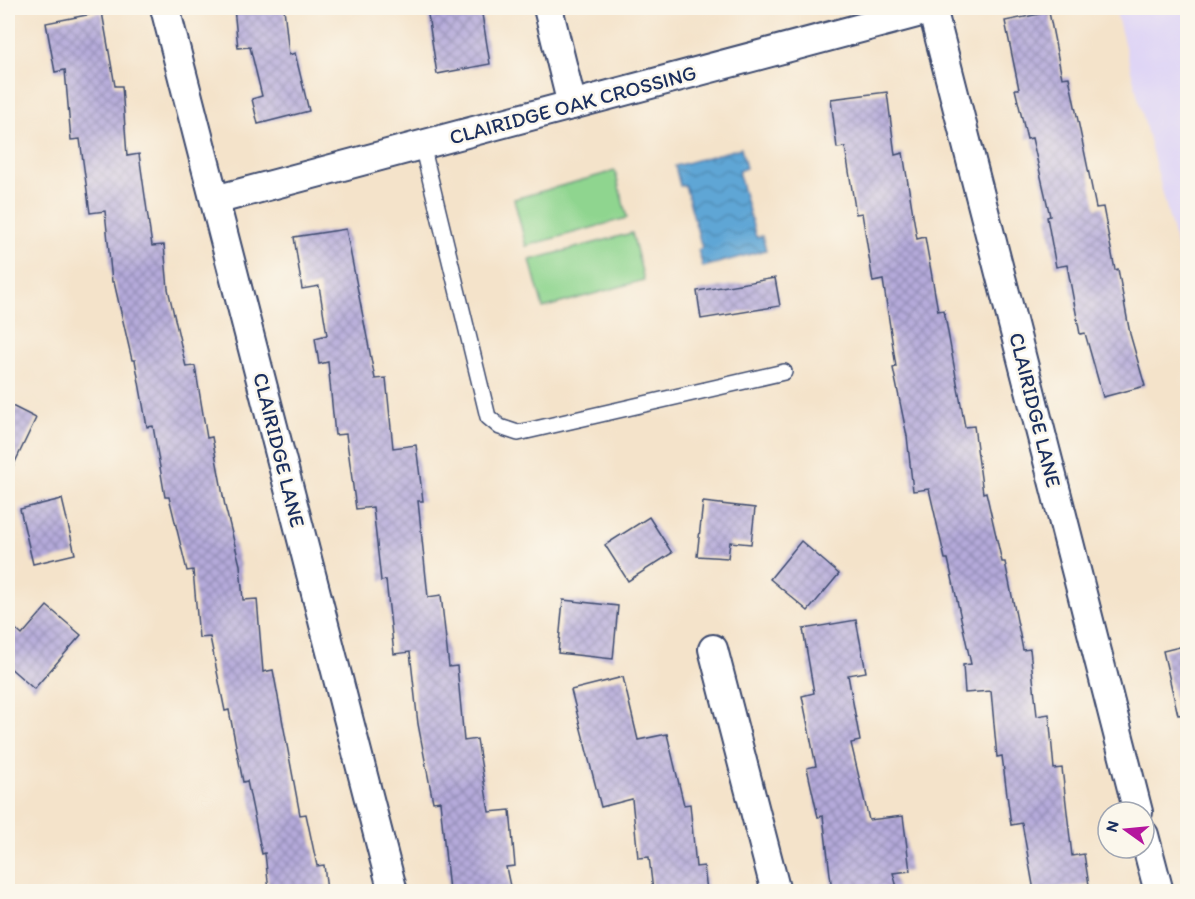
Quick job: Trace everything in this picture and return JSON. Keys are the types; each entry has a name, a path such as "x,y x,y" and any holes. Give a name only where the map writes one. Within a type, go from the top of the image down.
{"street":[{"name":"CLAIRIDGE LANE","path":"165,8 393,891"},
{"path":"548,8 573,105"},
{"name":"CLAIRIDGE LANE","path":"932,8 1135,800"},
{"name":"CLAIRIDGE OAK CROSSING","path":"215,200 932,8"},
{"path":"713,649 776,891"},
{"path":"1151,860 1159,891"}],"lane":[{"path":"422,145 488,417 500,427 518,433 784,372"}],"shaded area":[{"path":"1115,8 1187,8 1187,287"}],"green space":[{"path":"615,171 627,218 526,246 514,199"},
{"path":"632,233 644,280 543,308 530,260"}],"water":[{"path":"741,148 746,168 738,171 756,237 762,236 766,250 703,267 698,250 702,248 685,185 680,186 675,166"}],"building":[{"path":"234,8 284,8 289,55 295,53 309,111 258,124 252,99 262,96 250,47 238,48"},
{"path":"427,8 481,8 490,64 437,74"},
{"path":"102,12 115,86 122,86 127,156 139,154 152,246 164,245 168,289 186,367 195,366 207,438 212,437 225,506 240,565 243,600 257,599 263,672 273,670 300,815 306,814 317,866 324,865 327,891 269,891 265,853 262,854 247,781 243,782 229,710 225,711 210,637 199,638 193,570 187,571 169,497 165,497 153,426 147,427 135,360 132,360 114,282 112,282 105,211 90,213 80,139 71,140 65,70 55,72 46,23"},
{"path":"1049,12 1062,78 1069,77 1096,208 1103,207 1130,334 1145,386 1103,397 1085,333 1080,334 1067,265 1056,267 1047,217 1050,216 1032,138 1027,139 1015,89 1019,89 1005,21"},
{"path":"887,92 895,155 903,153 917,239 925,237 938,311 944,310 965,427 974,426 983,493 986,492 1002,562 1005,562 1023,650 1030,649 1037,716 1049,714 1054,769 1062,768 1072,856 1084,854 1089,885 1034,891 1022,823 1011,825 1002,756 997,757 991,691 965,693 963,665 971,664 948,559 945,559 929,489 913,491 907,436 893,368 896,367 883,280 873,282 862,213 856,214 845,147 837,148 831,99"},
{"path":"346,229 375,379 386,378 393,448 416,445 423,501 418,501 428,597 441,595 449,667 457,666 464,741 477,739 489,812 510,810 515,866 506,867 511,891 449,891 440,801 433,802 418,724 410,652 394,654 386,580 381,581 373,507 356,509 346,434 335,435 328,362 319,364 315,338 327,335 319,286 302,289 294,237"},
{"path":"775,278 780,306 701,319 697,291"},
{"path":"8,404 36,418 8,477"},
{"path":"62,499 75,554 33,564 20,509"},
{"path":"703,502 755,508 751,544 730,542 728,558 697,556"},
{"path":"649,517 672,553 628,581 605,545"},
{"path":"801,541 839,574 808,611 770,579"},
{"path":"563,600 618,606 613,659 558,653"},
{"path":"47,606 81,635 34,689 8,666 8,622 22,635"},
{"path":"856,620 866,672 848,675 860,741 851,743 869,820 903,816 910,871 893,873 898,891 832,891 823,816 818,817 807,768 816,766 802,696 814,693 803,629"},
{"path":"1188,645 1188,714 1178,715 1163,651"},
{"path":"623,677 638,740 667,734 684,805 690,804 696,867 704,866 707,891 653,891 649,857 638,858 632,799 601,807 571,690"}]}
